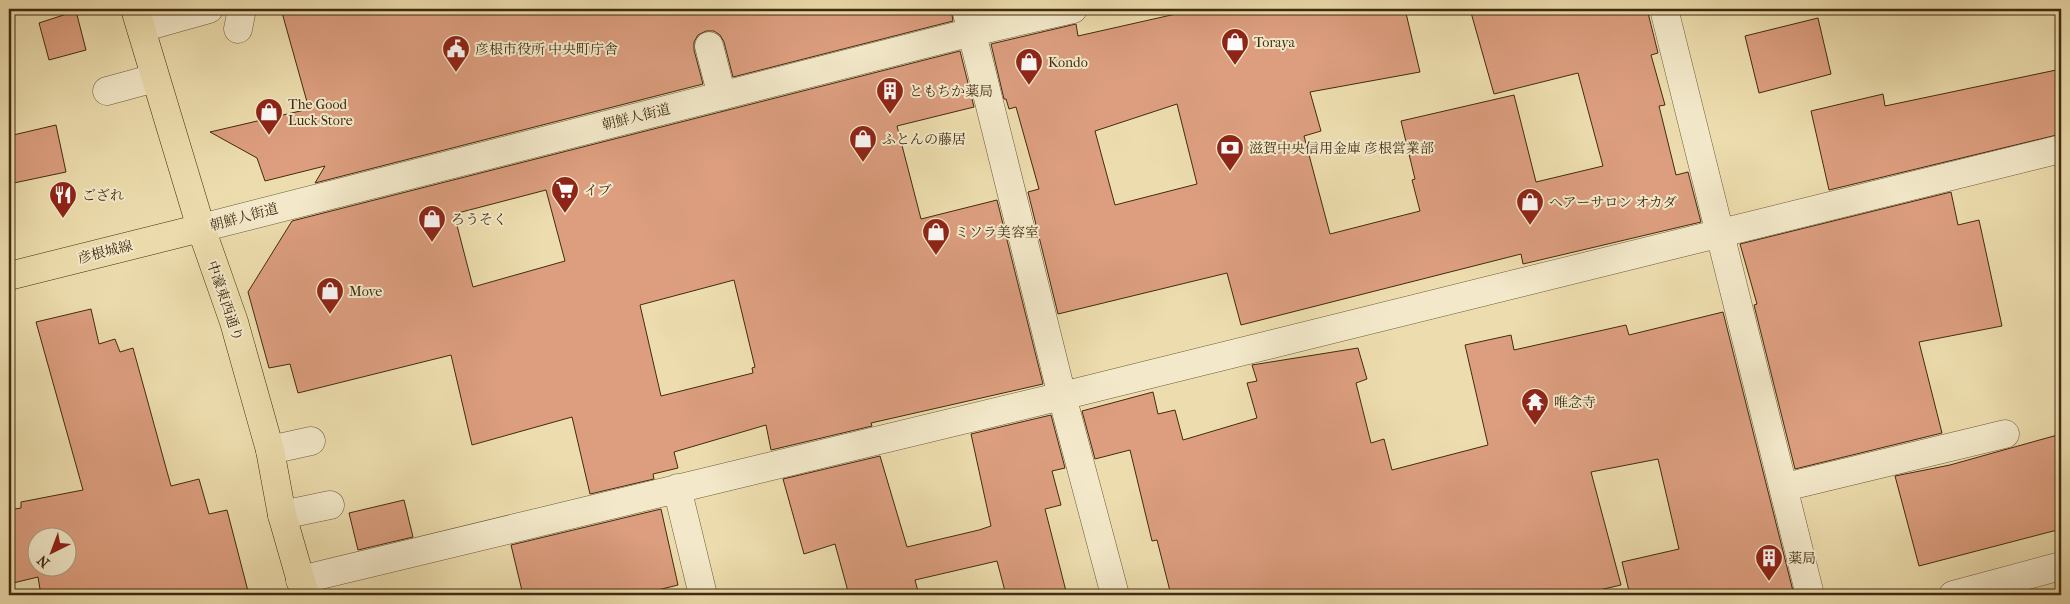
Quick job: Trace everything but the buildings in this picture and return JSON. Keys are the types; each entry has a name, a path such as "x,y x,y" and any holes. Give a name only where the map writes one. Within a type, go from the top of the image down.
{"main road":[{"name":"中濠東西通り","path":"138,18 201,228 234,322 270,450 282,515 303,587"},
{"name":"彦根城線","path":"9,276 201,228"}],"street":[{"path":"138,18 209,9"},
{"path":"1664,9 1707,152 1721,234 1785,487 1810,595"},
{"name":"朝鮮人街道","path":"201,228 722,96 969,20 1057,10"},
{"path":"969,20 1062,396 1115,595"},
{"path":"709,46 722,96"},
{"path":"107,91 155,78"},
{"path":"303,587 465,533 677,488 723,486 1062,396 1190,356 1367,329 1664,255 1788,210 2022,164 2061,149"},
{"path":"1785,487 2005,434"},
{"path":"270,450 311,441"},
{"path":"677,488 703,595"},
{"path":"282,515 330,505"},
{"path":"1953,595 2061,566"}],"place":[{"name":"Toraya","path":"1235,66"},
{"name":"彦根市役所 中央町庁舎","path":"456,73"},
{"name":"Kondo","path":"1029,86"},
{"name":"ともちか薬局","path":"890,115"},
{"name":"The Good Luck Store","path":"269,136"},
{"name":"ふとんの藤居","path":"863,163"},
{"name":"滋賀中央信用金庫 彦根営業部","path":"1230,172"},
{"name":"イブ","path":"565,214"},
{"name":"ござれ","path":"63,219"},
{"name":"ヘアーサロン オカダ","path":"1530,226"},
{"name":"ろうそく","path":"432,243"},
{"name":"ミソラ美容室","path":"936,256"},
{"name":"Move","path":"330,315"},
{"name":"唯念寺","path":"1535,426"},
{"name":"薬局","path":"1769,582"}]}
